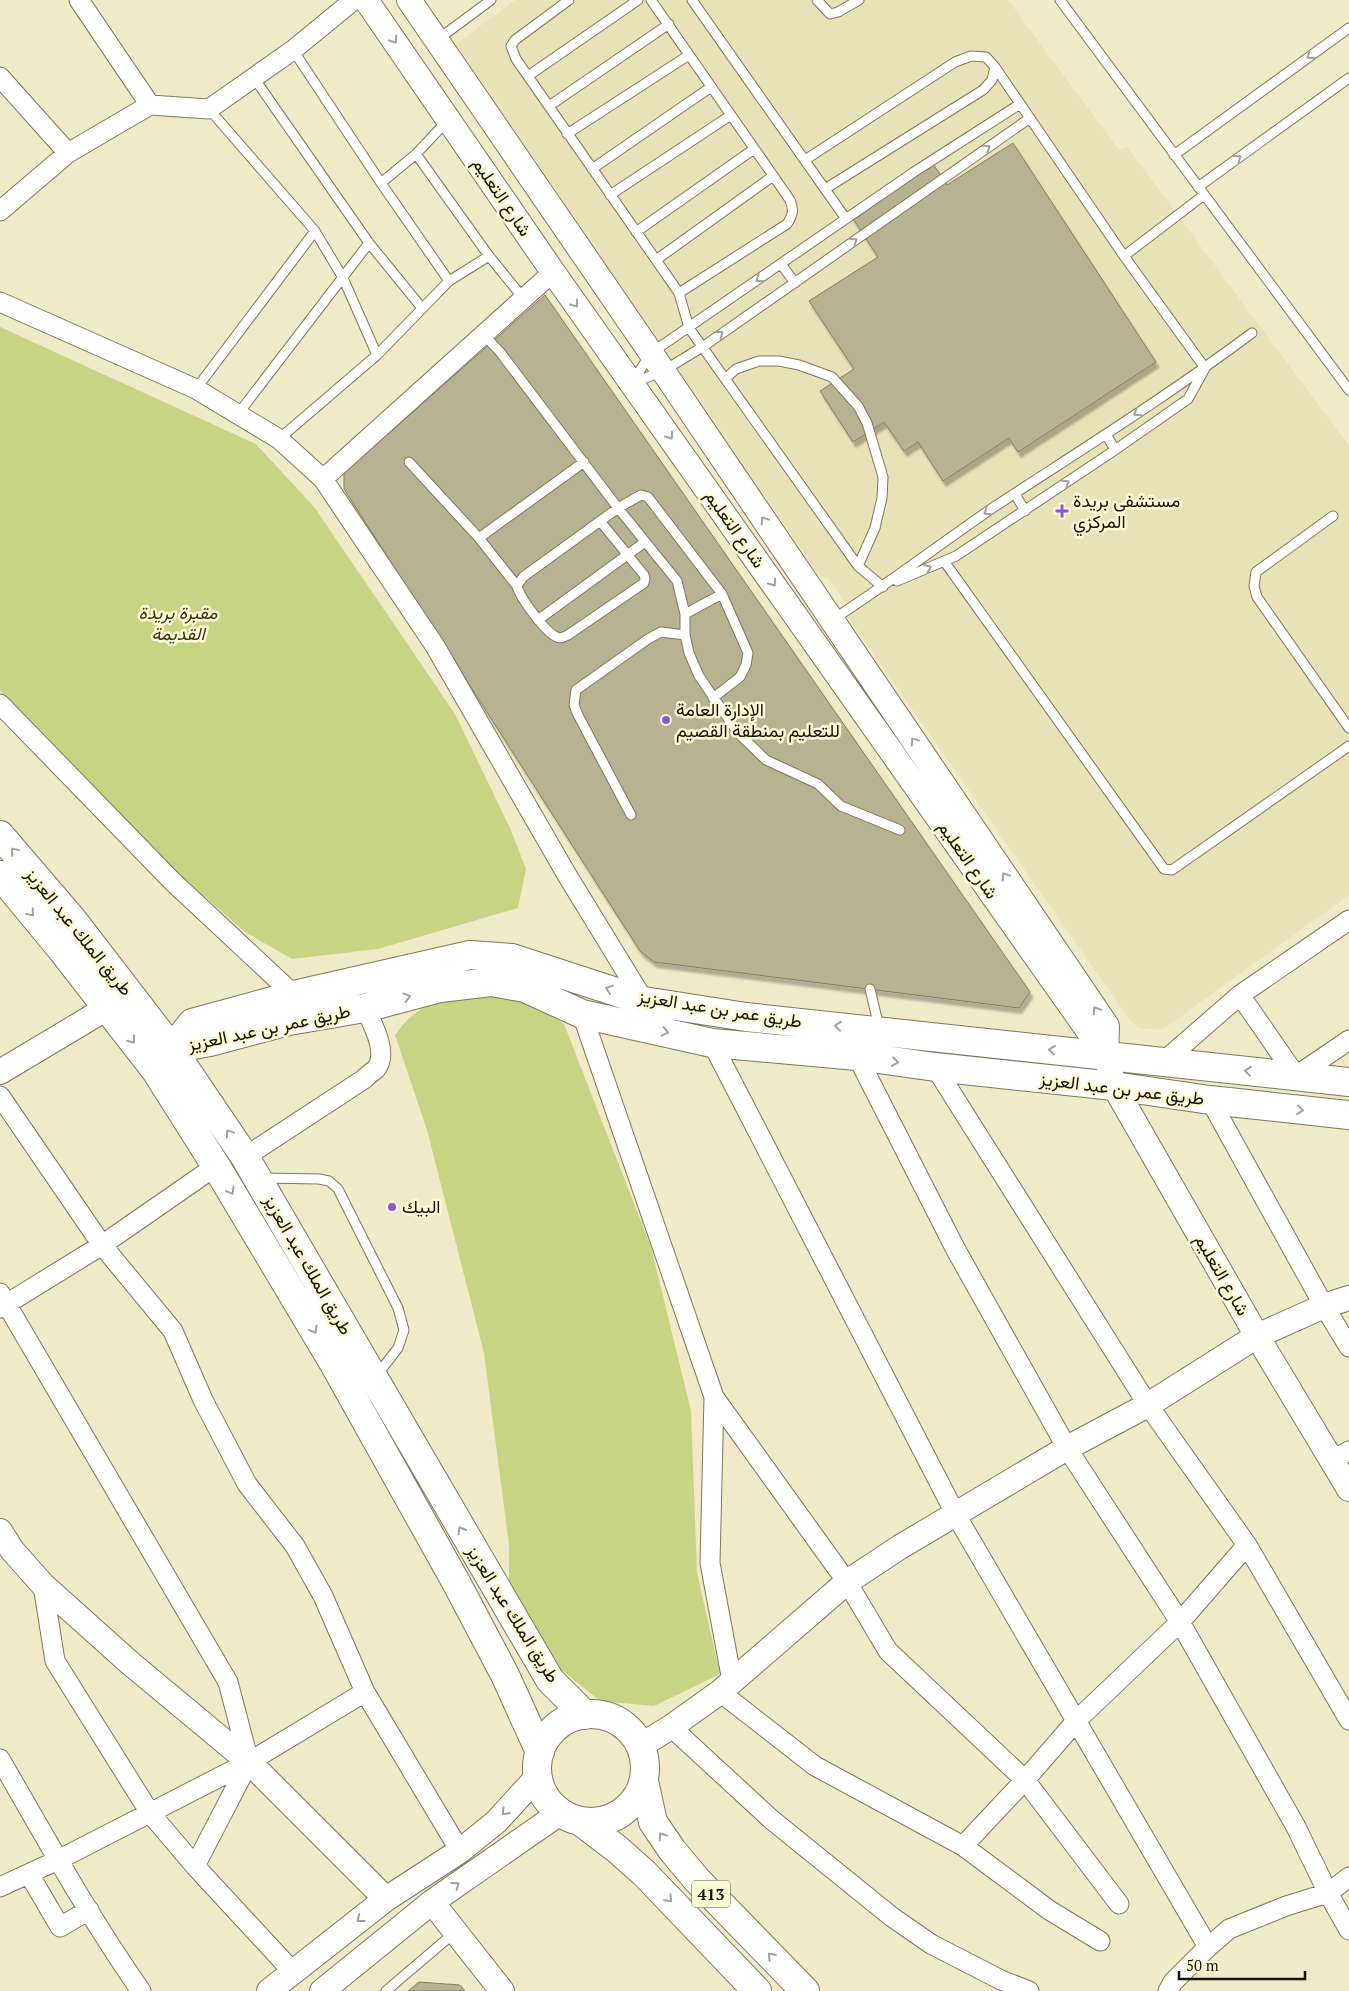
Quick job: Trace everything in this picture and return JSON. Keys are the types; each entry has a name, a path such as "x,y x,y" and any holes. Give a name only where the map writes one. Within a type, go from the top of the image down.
{"main road":[{"name":"طريق الملك عبد العزيز","path":"0,835 72,919 172,1048 251,1168 550,1680 585,1715"},
{"name":"طريق الملك عبد العزيز","path":"0,875 62,950 156,1071 216,1166 333,1362 457,1584 505,1675 539,1764"},
{"name":"طريق عمر بن عبد العزيز","path":"172,1048 192,1023 294,995 470,955 512,958 644,1001 746,1017 1349,1082"},
{"name":"طريق عمر بن عبد العزيز","path":"172,1048 210,1042 289,1021 365,1008 440,988 491,982 524,988 582,1014 712,1043 857,1056 935,1067 1114,1086 1347,1120"},
{"path":"585,1715 604,1716 613,1719 629,1730 640,1746 645,1763 644,1781 635,1800 620,1814 600,1821 570,1817 545,1797 539,1764 544,1742 557,1727 570,1719 585,1715"},
{"name":"413","path":"644,1781 653,1822 672,1850 697,1880 805,1991"},
{"name":"413","path":"570,1817 617,1849 645,1874 757,1991"}],"street":[{"path":"80,0 150,105"},
{"path":"0,211 68,153 150,105 208,110 293,50 354,0"},
{"name":"شارع التعليم","path":"366,0 553,272 1106,1056"},
{"name":"شارع التعليم","path":"408,0 657,362 1107,1026 1106,1056 1114,1086 1257,1336 1340,1455 1349,1490"},
{"path":"0,77 68,153"},
{"path":"323,480 553,272"},
{"path":"0,302 196,389 280,438 323,480 435,646 567,875 644,1001"},
{"path":"0,704 172,881 294,995"},
{"path":"1162,1063 1240,995 1349,920"},
{"path":"1240,995 1296,1076 1349,1040"},
{"path":"0,1072 107,1008"},
{"path":"251,1168 377,1068 381,1059 378,1039 365,1008"},
{"path":"582,1014 714,1397 847,1582 888,1651 1025,1780 1119,1904"},
{"path":"712,1043 956,1515 1208,1947"},
{"path":"857,1056 956,1250 1067,1448 1180,1622 1296,1827 1328,1893 1349,1930"},
{"path":"935,1067 1148,1405 1247,1545 1349,1720"},
{"path":"0,1096 102,1245 173,1331 203,1400 247,1484 295,1546 323,1596 365,1692 460,1851"},
{"path":"1210,1100 1324,1306 1349,1346"},
{"path":"195,1866 249,1762 228,1682 3,1302 102,1245 216,1166"},
{"path":"640,1746 671,1727 726,1686 847,1582 900,1547 1067,1448 1148,1405 1257,1336 1324,1306 1349,1298"},
{"path":"714,1397 710,1563 726,1686 815,1766 963,1846 1049,1910 1100,1941"},
{"path":"0,1531 12,1550 43,1585 130,1663 249,1762 386,1899"},
{"path":"963,1846 1025,1780 1077,1720 1180,1622 1247,1545"},
{"path":"43,1585 55,1661 150,1813 195,1866 293,1972"},
{"path":"0,1887 58,1860 249,1762 365,1692"},
{"path":"671,1727 772,1820 892,1917 931,1944 1001,1980 1029,1991"},
{"path":"0,1759 58,1860 120,1962 141,1991"},
{"path":"269,1991 386,1899 460,1851 496,1822 539,1764"},
{"path":"322,1991 432,1902 570,1817"},
{"path":"29,1874 60,1927 89,1910"},
{"path":"1168,1991 1173,1982 1229,1929 1286,1906 1328,1893 1349,1878"},
{"path":"432,1902 502,1991"}],"lane":[{"path":"436,40 491,0"},
{"path":"569,0 520,36 511,46 516,59 679,293 689,328 704,346 858,566 883,587"},
{"path":"528,76 638,0"},
{"path":"651,0 773,176 793,208 792,216 787,224 679,293"},
{"path":"692,0 846,219"},
{"path":"817,0 830,14 838,12 859,0"},
{"path":"1060,0 1349,390"},
{"path":"548,106 669,24"},
{"path":"1174,155 1349,28"},
{"path":"293,50 381,183 449,281"},
{"path":"567,134 689,55"},
{"path":"805,160 955,62 971,56 986,57 995,67 1124,256 1205,368"},
{"path":"825,189 983,90 992,80 995,67"},
{"path":"254,78 369,243 422,308"},
{"path":"1198,187 1349,78"},
{"path":"592,169 710,86"},
{"path":"632,383 657,362 689,328 914,172 1020,104"},
{"path":"208,110 315,231 343,278 377,355"},
{"path":"610,196 731,115"},
{"path":"632,383 657,362 704,346 1030,118"},
{"path":"381,183 416,154 449,119"},
{"path":"636,232 754,149"},
{"path":"416,154 489,256 524,299"},
{"path":"656,260 773,176"},
{"path":"1124,256 1204,196"},
{"path":"196,389 315,231"},
{"path":"238,414 369,243"},
{"path":"280,438 377,355 449,281 489,256"},
{"path":"781,264 795,282"},
{"path":"832,620 883,587 944,541 1205,368 1252,333"},
{"path":"484,335 500,352 618,508 677,581 684,614 684,635 689,653 699,676 738,733 766,760 818,784 841,806 900,830"},
{"path":"726,378 736,369 759,361 779,361 799,365 832,377 858,406 867,423 883,477 882,498 875,528 858,566"},
{"path":"883,587 956,556 1115,450 1188,399 1205,368"},
{"path":"1106,434 1115,450"},
{"path":"409,462 479,538 517,586 520,596 538,620 554,636 561,638 568,635 644,582 644,575 600,521"},
{"path":"479,538 584,462"},
{"path":"1015,494 1024,510"},
{"path":"517,586 523,577 618,508 641,495 648,496 722,594 748,653 746,665 740,677 713,698"},
{"path":"1333,516 1256,572 1254,586 1257,597 1349,728"},
{"path":"944,541 956,556"},
{"path":"538,620 645,542"},
{"path":"944,561 1164,869 1172,870 1349,746"},
{"path":"684,614 722,594"},
{"path":"631,815 574,706 576,690 654,635 661,632 684,635"},
{"path":"870,989 880,1030"},
{"path":"251,1168 329,1181 338,1189 398,1308 404,1330 398,1348 374,1379"},
{"path":"386,1991 456,1931"}],"shaded area":[{"name":"مستشفى بريدة المركزي","path":"515,0 1008,0 1119,150 1127,147 1349,446 1349,895 1162,1030 1139,1028 1130,1020 846,615 847,605 829,579 819,575 456,44"}],"green space":[{"name":"مقبرة بريدة القديمة","path":"0,327 256,444 315,508 455,714 510,828 526,869 518,908 378,949 292,959 245,932 119,821 0,690"},
{"path":"467,991 536,1004 564,1024 651,1247 691,1411 697,1573 720,1674 654,1706 600,1701 557,1666 509,1584 509,1545 484,1353 427,1130 395,1035 411,1017 427,1006"}],"building":[{"path":"1013,143 1156,362 1018,452 1009,438 943,481 918,442 904,451 884,422 853,442 820,391 854,369 809,301 878,257 850,214 931,161 947,185"},
{"name":"الإدارة العامة للتعليم بمنطقة القصيم","path":"545,295 1030,992 1019,1008 654,962 640,951 344,489 344,473"},
{"path":"419,1982 460,1985 465,1991 408,1991"}],"place":[{"name":"مستشفى بريدة المركزي","path":"1062,511"},
{"name":"الإدارة العامة للتعليم بمنطقة القصيم","path":"666,720"},
{"name":"البيك","path":"392,1207"}]}
